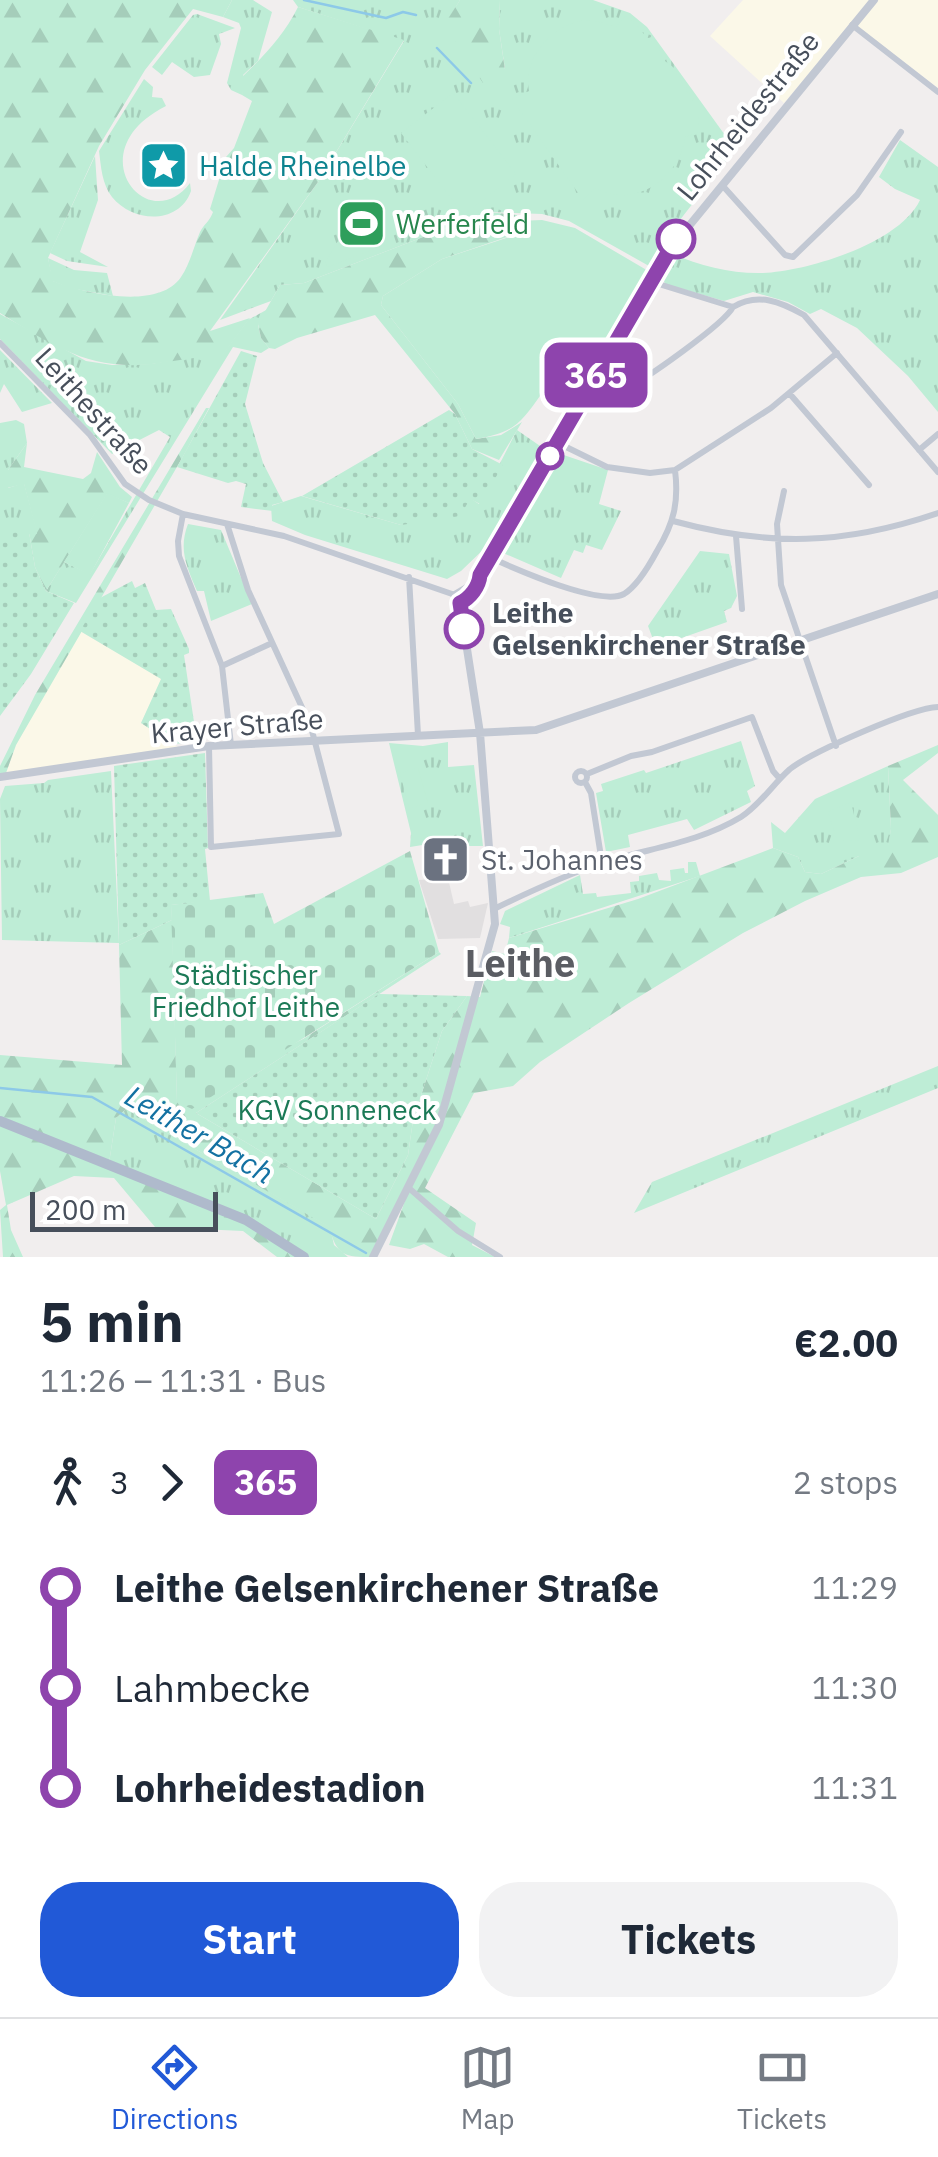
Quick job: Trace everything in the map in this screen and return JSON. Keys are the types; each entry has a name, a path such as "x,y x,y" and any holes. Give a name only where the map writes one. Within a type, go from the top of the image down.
{"main road":[{"path":"0,1121 246,1220 304,1257"}],"street":[{"name":"Lohrheidestraße","path":"457,599 491,558 677,238 874,0"},
{"path":"852,25 938,92"},
{"path":"721,184 785,256 796,256 857,195 901,132"},
{"path":"649,281 733,306 753,298 775,301 806,318 938,472"},
{"path":"594,380 607,387 624,388 708,332 728,316 733,306"},
{"name":"Leithestraße","path":"0,343 90,435 126,484 158,504 183,514 284,536 409,578 457,599"},
{"path":"558,443 607,466 650,473 675,470 790,393 837,353"},
{"path":"790,393 869,486"},
{"path":"919,450 938,434"},
{"path":"491,558 579,590 620,595 650,563 673,520 678,494 675,470"},
{"path":"784,491 777,540 781,585 836,746"},
{"path":"673,520 736,536 777,540 843,537 938,513"},
{"path":"183,514 178,541 180,556 222,666 231,745"},
{"path":"208,746 211,847 338,834 311,727 242,574 227,524"},
{"path":"736,536 742,609"},
{"path":"409,578 418,736"},
{"name":"Krayer Straße","path":"0,777 208,746 536,730 938,594"},
{"path":"374,1257 431,1146 491,945 496,908 480,732 457,599"},
{"path":"222,666 272,643"},
{"path":"496,908 544,884 602,863 683,842 719,828 748,813 796,766 912,711 938,707"},
{"path":"602,863 586,778 631,756 752,718 773,772 780,779"},
{"path":"410,1189 458,1231 500,1257"}],"shaded area":[{"path":"743,0 870,0 784,103 710,36"},
{"path":"878,0 938,0 938,88 857,26"},
{"path":"80,631 162,679 141,723 178,747 6,773 16,745"},
{"path":"448,878 454,904 468,901 470,907 488,903 480,938 438,939 419,880"}],"green space":[{"path":"0,0 232,0 223,17 193,9 145,70 99,146 48,258 53,281 120,296 156,294 181,277 213,212 210,209 226,157 234,148 252,101 242,95 243,76 274,44 298,7 404,40 318,182 210,331 250,318 222,356 152,364 109,363 54,345 0,313"},
{"path":"232,0 253,0 272,12 258,61 243,75 242,95 227,83 241,28 239,23 223,17"},
{"path":"293,0 460,0 445,25 505,69 499,29 500,0 593,0 630,13 647,27 735,149 659,247 649,266 569,221 542,214 488,212 304,283 280,285 271,301 220,320 318,182 404,41 298,7"},
{"path":"460,0 500,0 499,29 505,70 483,83 444,25"},
{"path":"197,14 235,28 219,34 221,44 210,75 194,77 172,62 162,75 152,67"},
{"path":"625,16 644,27 642,32 652,37 683,87 687,87 694,98 700,132 685,137 674,165 653,186 625,195 595,188 583,200 512,99 529,91 534,58 556,32 581,21 616,27"},
{"path":"144,79 153,87 152,97 162,98 166,106 139,125 126,145 123,165 128,182 140,195 156,201 173,198 190,183 191,191 185,202 166,215 143,215 121,206 104,181 99,151"},
{"path":"453,93 516,174 464,215 401,133"},
{"path":"900,140 938,167 938,412 908,376 857,328 821,309 810,314 788,302 753,292 724,301 665,284 661,272 673,254 728,271 782,271 851,252 893,229 920,200 879,177"},
{"path":"95,156 98,200 80,252 108,267 67,261 50,253"},
{"name":"Werferfeld","path":"360,204 387,244 328,267 325,263"},
{"path":"488,212 517,215 519,233 442,259 383,296 381,305 458,404 476,439 501,435 522,422 499,460 472,449 455,414 375,315 297,338 275,349 261,338 258,324 280,285 304,283"},
{"path":"542,220 575,228 650,272 573,410 542,393 515,425 476,439 458,404 381,305 383,296 442,259 518,234 517,221"},
{"path":"48,258 74,270 107,273 113,296 52,281"},
{"path":"268,309 258,325 269,348 261,353 233,347 76,603 46,591 64,562 90,574 170,437 159,430 112,454 0,339 0,314 86,361 112,365 222,355 248,320"},
{"path":"0,350 52,403 22,412 4,384 0,393"},
{"path":"241,351 257,356 245,404 263,463 283,502 272,505 273,511 241,507 246,484 228,483 177,467"},
{"path":"206,408 185,453 16,745 6,773 0,773 35,695"},
{"path":"449,410 455,414 472,449 503,465 480,504 470,499 460,516 401,525 302,496"},
{"path":"16,420 24,424 27,443 8,470 8,488 24,483 38,535 0,532 0,423"},
{"path":"517,430 543,448 608,470 599,504 621,511 602,550 586,545 583,553 574,550 561,578 487,546 447,579 272,521 271,506 301,496 401,525 470,498 479,504"},
{"path":"27,443 24,467 83,479 91,473 97,452 120,487 132,497 129,503 107,494 46,591 35,567 29,532 37,534 24,484 7,488 8,470"},
{"path":"107,493 129,503 90,575 64,562"},
{"path":"188,524 221,530 252,604 211,621 204,591 197,591 185,558"},
{"path":"0,532 29,532 35,567 46,591 74,603 0,716"},
{"path":"700,551 729,554 737,596 731,608 724,611 727,622 656,647 648,626"},
{"path":"132,581 135,588 145,583 156,610 171,609 189,649 184,655 197,742 173,744 141,723 161,679 80,631 100,598"},
{"path":"741,741 755,786 747,791 751,802 694,830 687,819 628,835 630,847 606,852 596,793 603,791 601,784"},
{"path":"448,742 448,767 474,765 483,846 468,846 466,838 410,847 411,833 389,743 423,746"},
{"path":"938,745 938,753 903,780 938,815 938,857 901,873 861,877 805,901 743,933 629,1003 540,1062 513,1086 474,1093 425,1188 476,1223 472,1245 495,1257 448,1257 424,1244 410,1249 389,1245 406,1198 373,1257 343,1253 329,1227 126,1109 116,1118 109,1163 0,1120 0,1055 122,1065 119,945 172,920 177,1101 303,1039 439,952 196,1113 376,1219 408,1155 413,1120 442,1031 467,996 480,997 492,951 505,954 509,938 638,899 773,848 798,857 805,872 821,874 859,856 886,856 891,829 888,766"},
{"path":"205,753 205,849 210,901 171,905 172,920 119,945 114,766"},
{"path":"888,766 891,829 887,856 859,856 821,874 805,872 798,857 773,848 771,822 785,833 815,799"},
{"path":"418,768 428,803 409,808 400,773"},
{"path":"111,771 119,943 2,940 0,799 5,786"},
{"path":"851,802 860,841 837,840 828,812"},
{"name":"Städtischer Friedhof Leithe","path":"410,851 439,952 192,1109 177,1102 171,905 263,893 274,924"},
{"path":"688,862 696,862 700,876 509,938 510,927 500,924 505,911 580,875 583,894 596,893 597,897 631,893 630,882 639,881 639,876 657,873 659,880 671,881 670,870 684,868 688,873"},
{"name":"KGV Sonneneck","path":"379,994 467,996 442,1031 413,1120 408,1155 376,1219 196,1113"},
{"path":"938,1066 938,1088 634,1213 652,1182"},
{"path":"126,1109 330,1227 334,1245 348,1257 305,1257 109,1163 116,1118"},
{"path":"0,1122 245,1221 303,1257 277,1257 243,1231 155,1227 114,1178 74,1176 7,1205 11,1230 23,1257 3,1257 0,1210 6,1205 0,1171"}],"waterway":[{"path":"304,0 386,18 403,12 416,15"},
{"path":"437,48 471,83"},
{"name":"Leither Bach","path":"0,1088 92,1097 366,1253"}],"bus line":[{"name":"365","path":"464,629 460,603 480,582 480,575 676,239"}],"place":[{"name":"Halde Rheinelbe","path":"164,166"},
{"name":"Werferfeld","path":"361,224"},
{"name":"Leithe Gelsenkirchener Straße","path":"464,629"},
{"name":"St. Johannes","path":"446,860"}],"district":[{"name":"Leithe","path":"520,964"}]}
